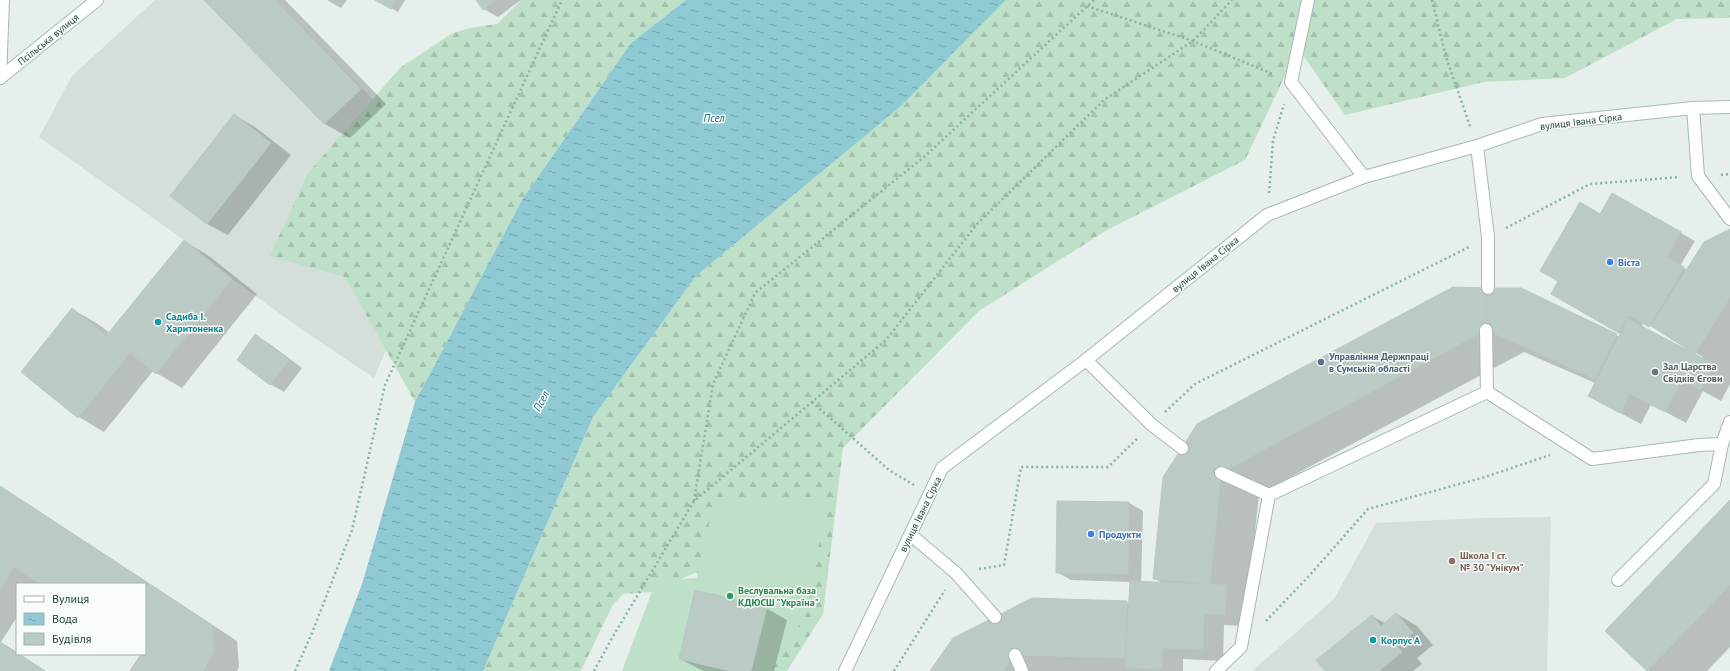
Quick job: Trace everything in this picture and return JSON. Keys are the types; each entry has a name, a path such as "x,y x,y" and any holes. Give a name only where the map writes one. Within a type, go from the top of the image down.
{"street":[{"path":"0,78 3,0"},
{"name":"Псільська вулиця","path":"0,78 97,0"},
{"path":"1308,0 1291,82 1364,177"},
{"name":"вулиця Івана Сірка","path":"845,671 942,468 1086,360 1267,215 1364,177 1477,146 1542,124 1693,108 1730,107"},
{"path":"1693,108 1698,176 1730,218"},
{"path":"1477,146 1488,237 1488,288"},
{"path":"1486,330 1487,392"},
{"path":"1086,360 1152,425 1182,448"},
{"path":"1487,392 1592,459 1699,445 1722,444"},
{"path":"1270,495 1487,392"},
{"path":"1618,580 1714,484 1722,444 1730,422"},
{"path":"1221,472 1270,495"},
{"path":"1216,671 1241,647 1270,495"},
{"path":"911,535 956,573 995,617"},
{"path":"1015,655 1022,671"}],"path":[{"path":"295,671 312,633 352,530 385,385 562,0"},
{"path":"694,501 713,384 755,293 924,157 1094,0"},
{"path":"594,671 612,638 694,501 886,340 977,224 1104,100 1193,41 1232,0"},
{"path":"1432,0 1446,57 1477,146"},
{"path":"1088,6 1193,41 1291,82 1273,141 1267,215"},
{"path":"894,671 956,573 1004,566 1021,467 1108,467 1195,384 1488,237 1590,184 1730,174"},
{"path":"812,402 889,470 930,494"},
{"path":"1241,647 1309,576 1368,509 1485,477 1573,447"}],"shaded area":[{"path":"155,0 275,0 394,121 420,271 374,378 304,331 232,279 184,240 39,137 72,76"},
{"name":"Школа І ст. № 30 \"Унікум\"","path":"1551,517 1547,671 1252,671 1334,599 1376,523 1483,518"}],"green space":[{"path":"521,0 686,0 631,43 522,200 415,402 345,277 270,256 308,173 400,68 451,34 469,28 497,24"},
{"path":"1006,0 1730,0 1730,18 1677,19 1565,78 1484,82 1345,115 1298,48 1245,160 1107,230 979,311 843,448 823,614 787,671 765,671 728,577 695,573 651,592 623,594 612,606 581,671 483,671 593,417 696,276 900,107"},
{"name":"Веслувальна база КДЮСШ \"Україна\"","path":"827,499 807,611 772,671 622,671 656,581 697,578 714,502"}],"water":[{"name":"Псел","path":"686,0 1006,0 900,107 696,276 593,417 483,671 329,671 362,584 415,402 522,200 631,43"}],"building":[{"path":"204,0 275,0 361,89 324,124"},
{"path":"375,0 396,0 391,9"},
{"path":"476,0 496,0 483,10"},
{"path":"234,114 271,143 207,224 170,196"},
{"name":"Віста","path":"1612,193 1681,232 1667,257 1684,267 1649,327 1629,315 1619,333 1551,294 1558,281 1540,271 1580,202 1600,214"},
{"path":"1730,229 1730,298 1695,354 1651,326 1704,242"},
{"name":"Садиба І. Харитоненка","path":"184,240 232,279 156,374 130,353 78,418 21,372 72,308 106,336"},
{"path":"1453,287 1488,288 1486,330 1221,473 1182,448 1197,424"},
{"path":"1488,288 1521,288 1617,334 1595,379 1486,330"},
{"name":"Зал Царства Свідків Єгови","path":"1628,319 1714,364 1700,390 1682,380 1665,412 1630,394 1620,413 1588,396"},
{"path":"255,334 289,360 270,385 237,360"},
{"path":"1182,448 1221,473 1210,584 1153,579 1163,477"},
{"path":"0,486 212,625 214,652 203,671 130,671 140,655 146,655 146,583 38,583 14,567 0,590"},
{"path":"1730,500 1730,585 1647,671 1605,631"},
{"path":"1057,501 1129,502 1128,574 1056,573"},
{"path":"1130,581 1227,585 1225,615 1204,614 1203,649 1163,648 1162,669 1125,668"},
{"path":"695,590 767,607 751,671 730,671 679,659"},
{"path":"1032,598 1127,601 1125,658 1015,655 995,617"},
{"name":"Корпус А","path":"1396,613 1413,633 1397,646 1402,652 1379,671 1325,671 1316,660 1372,615 1381,626"},
{"path":"995,617 1015,655 1003,671 930,671 953,638"},
{"path":"0,642 16,653 16,655 19,655 45,671 0,671"}],"place":[{"name":"Віста","path":"1610,262"},
{"name":"Садиба І. Харитоненка","path":"158,322"},
{"name":"Управління Держпраці в Сумській області","path":"1321,362"},
{"name":"Зал Царства Свідків Єгови","path":"1655,372"},
{"name":"Продукти","path":"1091,534"},
{"name":"Школа І ст. № 30 \"Унікум\"","path":"1452,561"},
{"name":"Веслувальна база КДЮСШ \"Україна\"","path":"730,596"},
{"name":"Корпус А","path":"1373,640"}]}
